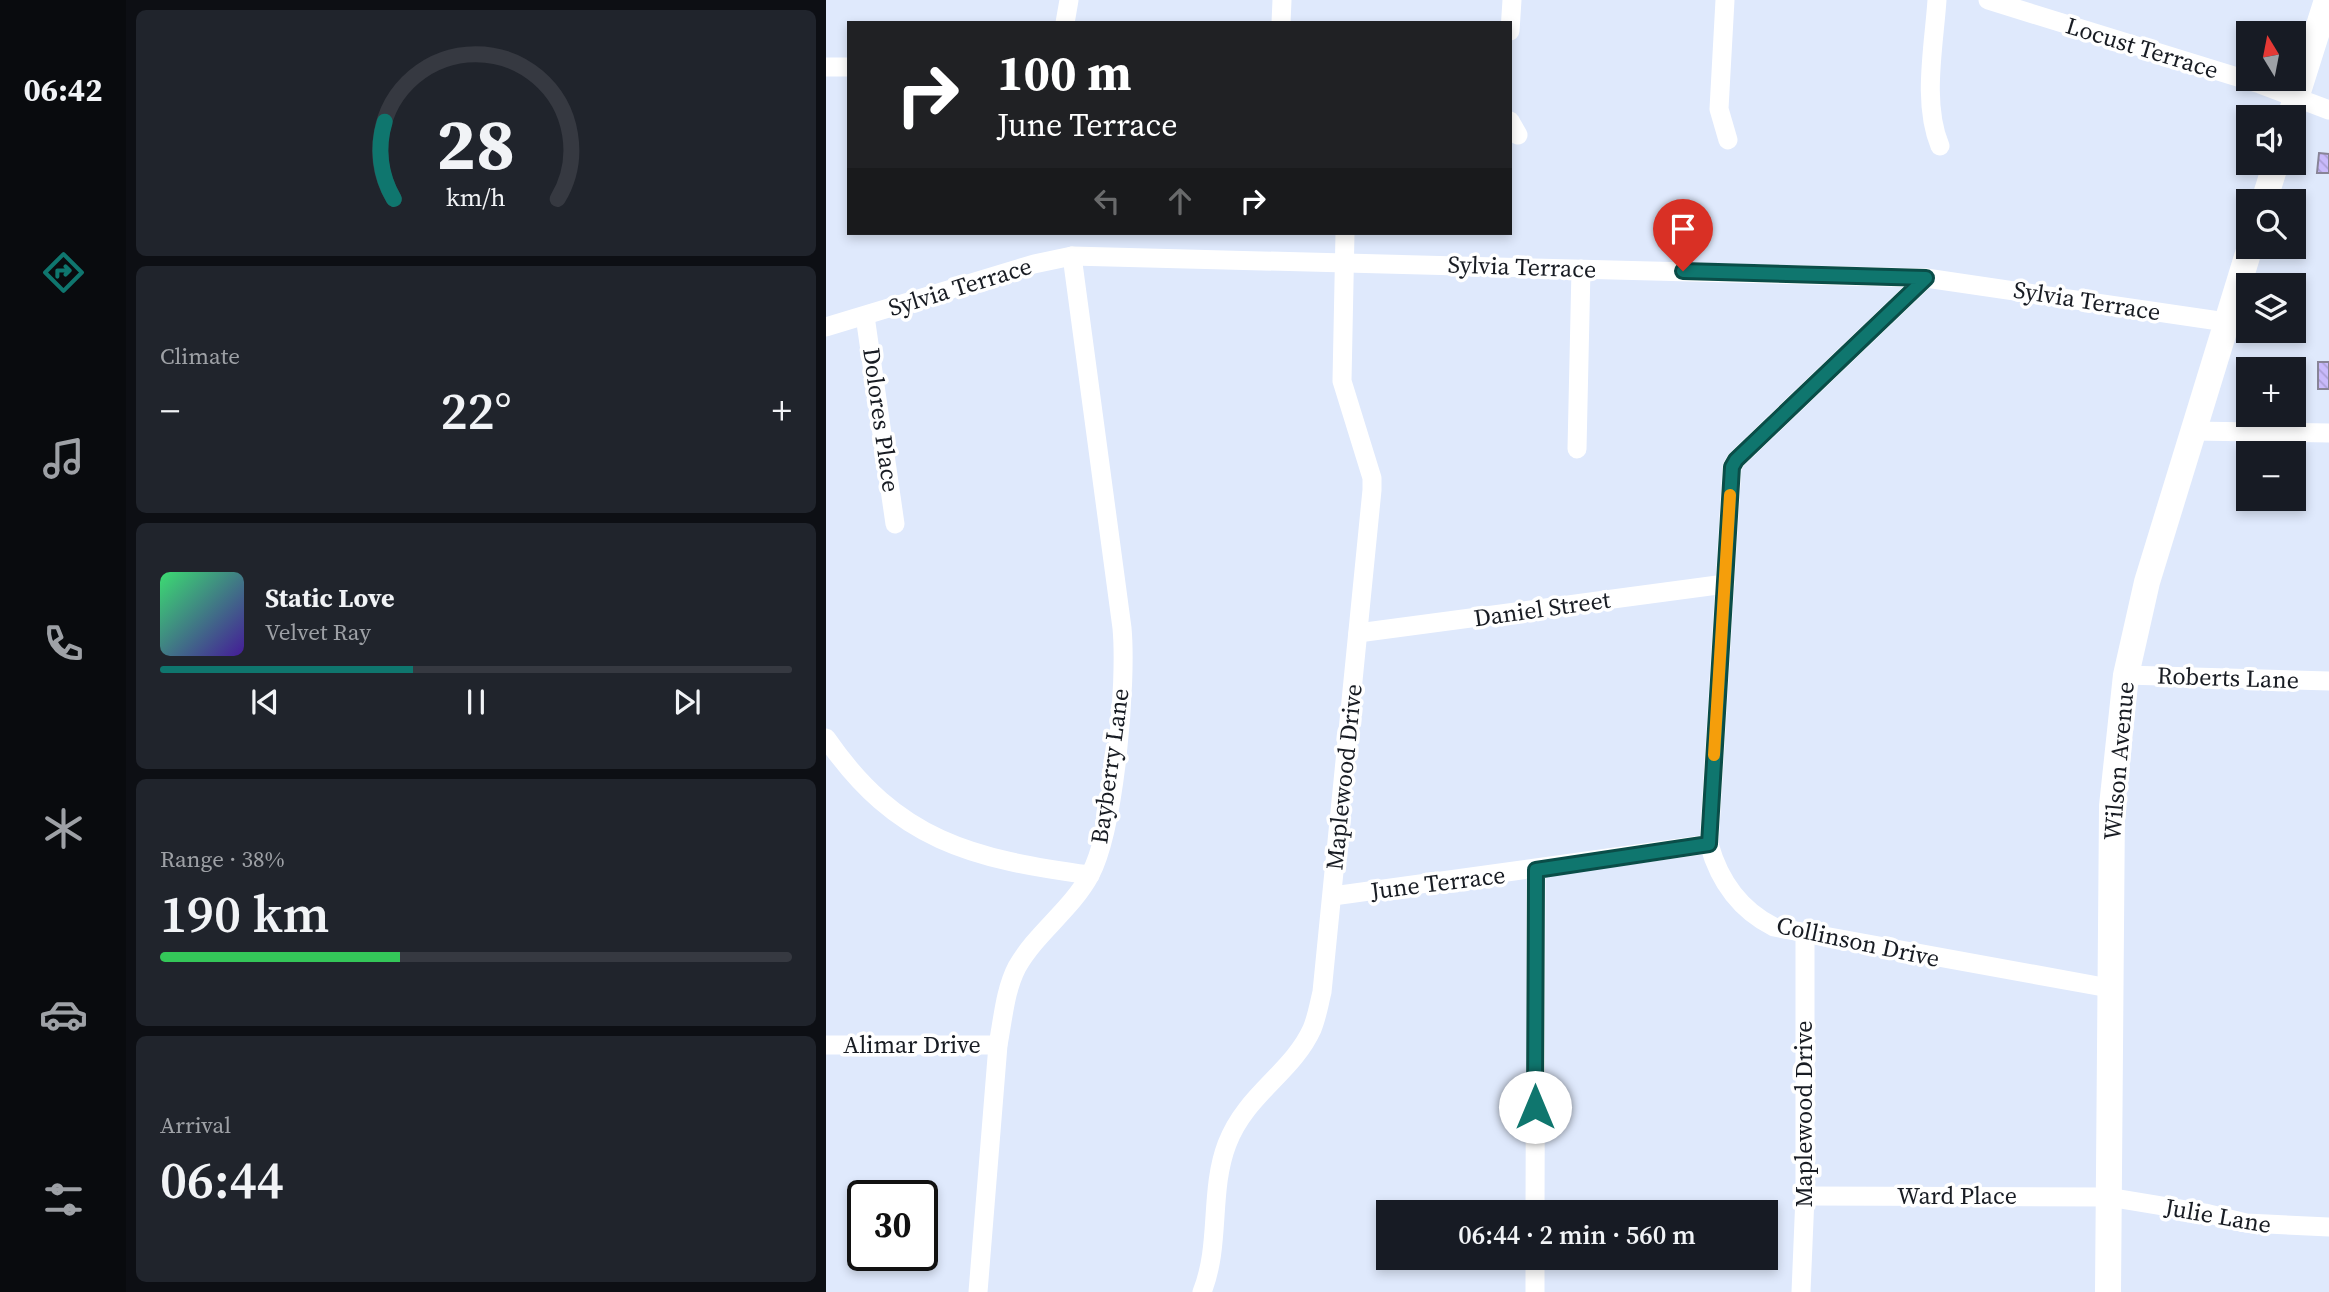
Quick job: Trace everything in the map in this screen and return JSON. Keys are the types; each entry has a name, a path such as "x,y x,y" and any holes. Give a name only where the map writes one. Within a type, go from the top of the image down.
{"street":[{"path":"1065,21 1069,0"},
{"path":"1280,21 1282,0"},
{"path":"1511,21 1512,0"},
{"path":"1724,0 1719,110 1728,140"},
{"path":"1937,0 1931,103 1940,146"},
{"name":"Locust Terrace","path":"1988,0 2285,105"},
{"path":"2294,105 2327,0"},
{"path":"826,67 847,67"},
{"name":"Locust Terrace","path":"2306,109 2329,110"},
{"name":"Maplewood Drive","path":"1202,1292 1212,1264 1226,1147 1247,1106 1293,1057 1312,1030 1322,992 1372,478 1342,381 1345,235"},
{"name":"Sylvia Terrace","path":"826,327 1034,264 1072,256 1926,278 2225,322"},
{"name":"Bayberry Lane","path":"978,1292 998,1045 1005,1004 1019,964 1064,913 1090,875 1105,838 1124,649 1072,256"},
{"name":"Wilson Avenue","path":"2108,1292 2112,806 2126,675 2147,582 2246,259"},
{"path":"1577,449 1581,268"},
{"name":"Collinson Drive","path":"1926,278 1736,460 1732,467 1709,844 1723,879 1752,914 1774,927 1805,935 2109,988"},
{"name":"Dolores Place","path":"865,316 895,524"},
{"path":"2193,430 2329,433"},
{"name":"Daniel Street","path":"1359,633 1724,584"},
{"name":"Roberts Lane","path":"2126,675 2329,681"},
{"path":"826,738 863,785 918,828 981,856 1090,875"},
{"name":"June Terrace","path":"1333,896 1709,844"},
{"path":"1535,1200 1536,870"},
{"name":"Maplewood Drive","path":"1801,1292 1805,1196 1805,935"},
{"name":"Alimar Drive","path":"826,1045 998,1045"},
{"name":"Ward Place","path":"1805,1196 2108,1197"},
{"name":"Julie Lane","path":"2108,1197 2205,1213 2246,1223 2329,1227"},
{"path":"1535,1270 1535,1292"}],"building":[{"path":"2319,153 2329,154 2329,173 2317,173"},
{"path":"2318,362 2329,362 2329,389 2318,389"}],"slow traffic":[{"path":"1714,755 1730,495"}],"route":[{"path":"1535,1107 1536,870 1709,844 1732,467 1736,460 1926,278 1683,271"}]}
